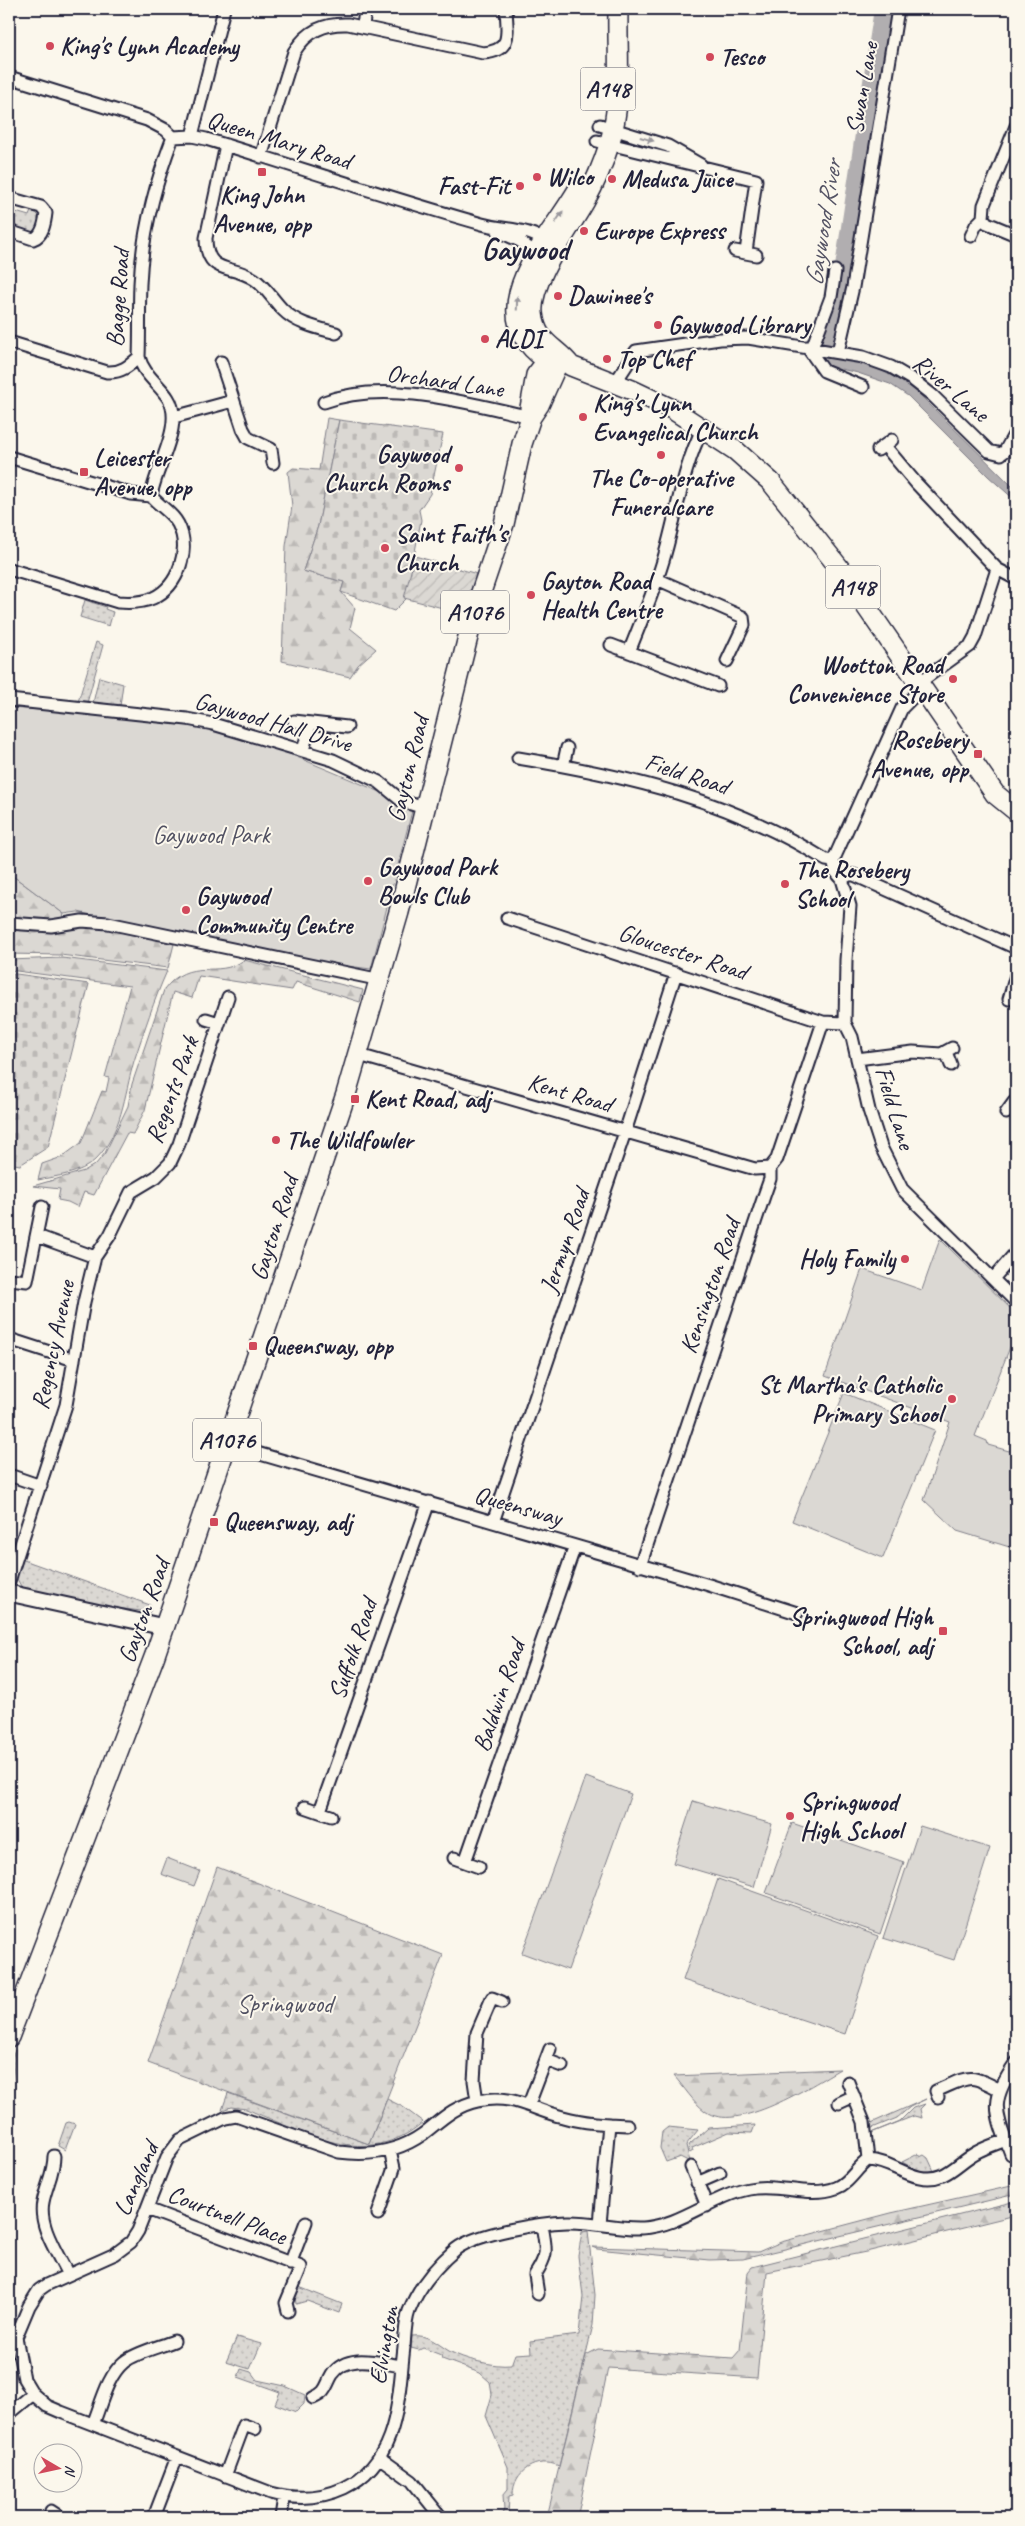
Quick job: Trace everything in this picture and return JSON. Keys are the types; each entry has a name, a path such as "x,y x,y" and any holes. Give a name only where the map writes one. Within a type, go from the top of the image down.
{"main road":[{"name":"A148","path":"618,9 617,38 605,135 547,252 534,292 533,314 538,331 544,343 557,360 652,399 704,428 758,469 789,503 841,570 990,789 1016,811"},
{"name":"Gayton Road","path":"9,2037 164,1627 358,1055 380,980 474,613 504,524 522,444 531,417 539,405 557,360"}],"street":[{"path":"192,136 224,9"},
{"path":"363,27 365,9"},
{"path":"260,157 291,59 300,43 326,25 348,24 483,53 501,49 506,43 508,36 506,9"},
{"name":"Swan Lane","path":"836,352 853,286 898,9"},
{"name":"Queen Mary Road","path":"9,77 147,120 166,130 173,137 192,136 226,145 483,224 534,233 547,252"},
{"path":"971,236 976,225 983,218 984,204 1016,126"},
{"path":"605,135 653,141 681,158 707,169 756,180 745,253"},
{"name":"Bagge Road","path":"9,342 107,372 127,368 139,357 140,283 147,226 156,188 173,137"},
{"path":"226,145 206,238 206,248 210,257 222,268 253,278 292,317 336,333"},
{"path":"9,198 41,207 46,213 40,235 37,238 33,239 9,231"},
{"path":"983,218 987,223 1016,235"},
{"name":"Queen Mary Road","path":"483,224 547,252"},
{"path":"835,271 831,297 813,349 824,371 863,387"},
{"name":"River Lane","path":"616,383 632,355 640,350 720,339 748,338 863,356 891,367 913,380 932,395 989,451 1001,454 1005,451 1016,431"},
{"path":"139,357 141,366 168,399 174,417 152,496"},
{"path":"221,362 239,421 248,438 270,450 273,463"},
{"name":"Orchard Lane","path":"324,402 343,395 390,393 414,395 531,417"},
{"path":"174,417 233,400"},
{"path":"629,652 657,579 668,544 676,502 704,428"},
{"path":"885,446 916,483 997,569 1016,579"},
{"path":"9,457 131,494 152,496 174,518 183,538 184,550 181,565 166,589 154,597 137,602 118,602 9,569"},
{"path":"833,861 902,708 921,685 970,646 997,569"},
{"path":"657,579 743,616 744,625 728,660"},
{"path":"611,645 718,686"},
{"name":"Gaywood Hall Drive","path":"9,700 187,719 213,724 303,750 363,773 402,801 424,808"},
{"path":"294,721 347,727"},
{"path":"303,750 311,723"},
{"path":"563,766 567,748"},
{"name":"Field Road","path":"518,758 637,780 718,807 770,829 826,860 833,861"},
{"name":"Field Lane","path":"833,861 836,872 842,879 850,906 846,960 845,1023 852,1037 869,1110 881,1147 895,1178 919,1208 1016,1302"},
{"path":"842,879 849,875 854,875 1016,948"},
{"name":"Gloucester Road","path":"507,918 823,1022 845,1023"},
{"path":"9,923 51,926 82,921 108,923 380,980"},
{"name":"Jermyn Road","path":"493,1522 625,1132 676,973"},
{"path":"1009,999 1016,975"},
{"name":"Regents Park","path":"110,1235 131,1192 156,1177 170,1164 179,1144 228,997"},
{"path":"206,1018 219,1023"},
{"name":"Kensington Road","path":"640,1566 770,1179 770,1168 776,1159 823,1022"},
{"path":"857,1059 912,1052 941,1054 949,1050 951,1065"},
{"name":"Kent Road","path":"358,1055 755,1169 770,1168"},
{"path":"1006,1113 1016,1101"},
{"path":"9,1279 27,1281 42,1207"},
{"name":"Regency Avenue","path":"9,1580 66,1405 84,1302 96,1257 110,1235"},
{"path":"37,1236 96,1257"},
{"path":"993,1279 1016,1252"},
{"path":"9,1339 74,1360"},
{"name":"Queensway","path":"226,1444 429,1502 797,1613"},
{"path":"9,1475 40,1486"},
{"name":"Suffolk Road","path":"320,1811 429,1502"},
{"name":"Baldwin Road","path":"479,1867 459,1860 575,1546"},
{"path":"9,1593 164,1627"},
{"path":"305,1807 332,1816"},
{"path":"477,2101 474,2081 477,2033 492,1998"},
{"path":"529,2104 548,2054 562,2066"},
{"path":"1011,2154 996,2112 1000,2090 1016,2063"},
{"path":"938,2097 936,2091 969,2078 979,2078 1000,2090"},
{"path":"848,2082 867,2132 868,2160 889,2163 918,2176 938,2177 956,2169 977,2152 1006,2140"},
{"path":"838,2102 854,2096"},
{"name":"Langland","path":"12,2336 39,2290 123,2249 138,2232 173,2147 188,2134 225,2118 247,2118 339,2152 369,2154 390,2150 423,2134 446,2114 477,2101 508,2099 529,2104 562,2117 628,2125"},
{"path":"600,2224 609,2124"},
{"path":"378,2214 394,2168 390,2150"},
{"path":"54,2156 53,2171 42,2211 44,2224 68,2275"},
{"name":"Elvington","path":"12,2336 24,2379 33,2394 47,2406 224,2476 284,2497 299,2498 334,2492 361,2478 380,2458 387,2445 396,2418 408,2313 419,2289 436,2267 459,2248 473,2240 567,2222 640,2228 654,2227 750,2188 822,2192 838,2187 868,2160"},
{"path":"691,2167 707,2206"},
{"path":"697,2183 720,2173"},
{"name":"Courtnell Place","path":"147,2209 301,2267 286,2303 288,2311"},
{"name":"Courtnell Place","path":"290,2264 306,2222"},
{"path":"538,2294 535,2275 545,2258 542,2226"},
{"path":"93,2424 111,2378 118,2368 125,2361 174,2341"},
{"path":"313,2398 323,2394 332,2375 344,2363 355,2360 402,2366"},
{"path":"9,2414 33,2394"},
{"path":"224,2476 244,2425"},
{"path":"154,2517 177,2457"},
{"path":"380,2458 412,2480 422,2491 439,2517"},
{"path":"281,2517 284,2497"}],"green space":[{"path":"9,210 29,216 31,211 40,212 37,232 32,234 9,224"},
{"path":"327,418 339,420 318,526 303,571 344,582 341,592 355,608 350,628 376,649 358,665 350,677 282,661 286,546 292,506 288,472 293,468 319,470"},
{"path":"339,420 443,434 430,494 419,510 421,520 406,599 394,611 341,592 344,582 303,571 318,526"},
{"path":"415,556 477,574 466,614 404,598"},
{"path":"85,600 106,607 105,609 113,612 109,626 80,617"},
{"path":"96,642 103,645 87,703 78,702"},
{"path":"99,677 123,684 120,706 93,703"},
{"name":"Gaywood Park","path":"9,708 108,714 242,734 383,793 397,804 412,811 371,969 279,957 78,912 64,914 9,873"},
{"path":"9,873 64,914 62,921 9,920"},
{"path":"80,925 108,926 174,944 168,968 60,955 9,954 9,931 11,929"},
{"path":"62,958 167,971 153,1004 134,1061 117,1126 104,1150 95,1160 83,1168 68,1174 38,1180 42,1164 62,1157 81,1143 102,1091 106,1092 109,1078 105,1077 130,986 9,970 9,960"},
{"path":"244,960 363,990 360,1002 296,982 292,990 199,976 192,998 173,992 145,1110 133,1134 127,1133 94,1195 84,1192 78,1207 58,1200 60,1189 33,1186 84,1171 96,1164 105,1153 128,1106 132,1084 164,990 174,979 194,970 234,966"},
{"path":"9,973 89,984 48,1147 20,1165 9,1163"},
{"name":"St Martha's Catholic Primary School","path":"940,1239 1016,1314 1016,1332 975,1436 987,1441 988,1445 1009,1451 1012,1448 1016,1449 1016,1549 957,1531 924,1500 950,1422 825,1376 862,1269 922,1290"},
{"path":"844,1393 935,1430 883,1558 792,1521"},
{"path":"21,1559 150,1605 150,1612 99,1606 22,1588 16,1577"},
{"path":"586,1777 631,1794 568,1970 522,1953"},
{"path":"693,1801 772,1824 754,1887 673,1863"},
{"path":"792,1823 904,1862 880,1934 766,1893"},
{"path":"920,1826 990,1848 954,1960 883,1938"},
{"path":"167,1858 200,1871 194,1886 161,1874"},
{"name":"Springwood","path":"217,1867 443,1955 369,2144 148,2063"},
{"path":"718,1879 878,1936 845,2034 683,1980"},
{"path":"15,2050 12,2088 9,2097 9,2066"},
{"path":"840,2069 774,2105 735,2117 719,2117 705,2111 674,2076"},
{"path":"228,2093 369,2144 387,2099 403,2107 423,2122 401,2136 380,2144 358,2145 335,2142 291,2128 246,2109 231,2107 222,2110"},
{"path":"926,2099 910,2107 897,2118 870,2129 869,2124"},
{"path":"925,2104 920,2109 922,2118 914,2116 871,2133 900,2121 913,2108"},
{"path":"66,2123 75,2124 65,2150 58,2146"},
{"path":"755,2125 752,2133 729,2132 692,2148 693,2151 690,2153 688,2149 690,2144 708,2128"},
{"path":"668,2127 698,2130 686,2145 690,2162 680,2157 666,2162 660,2148 662,2132"},
{"path":"918,2154 920,2157 924,2155 928,2158 934,2171 919,2171 902,2162"},
{"path":"1016,2185 1016,2194 743,2259 709,2260 592,2247 758,2252 781,2242 891,2213"},
{"path":"1016,2201 1016,2215 866,2252 767,2272 757,2378 608,2368 578,2514 570,2517 547,2517 586,2355 598,2349 733,2358 740,2350 748,2272 752,2267"},
{"path":"588,2231 595,2295 593,2325 559,2466 551,2463 535,2464 522,2473 514,2486 513,2495 509,2496 508,2517 501,2517 504,2509 503,2495 508,2489 508,2467 486,2416 492,2395 490,2382 480,2373 442,2359 441,2355 423,2348 419,2350 411,2348 412,2336 423,2336 455,2354 470,2359 488,2364 511,2365 515,2354 531,2353 530,2341 579,2335 583,2296 578,2256 582,2232"},
{"path":"299,2287 342,2304 339,2313 307,2301 296,2304 295,2297"},
{"path":"237,2337 261,2344 250,2369 226,2362"},
{"path":"241,2369 251,2372 257,2380 285,2386 305,2395 304,2404 296,2412 275,2404 280,2392 238,2377"}],"shaded area":[{"path":"826,343 832,354 871,365 912,387 1016,490 1016,501 988,476 908,396 890,384 858,373 828,366 825,358"}],"waterway":[{"name":"Gaywood River","path":"835,362 831,361 828,355 826,343 842,280 883,9"}],"place":[{"name":"King's Lynn Academy","path":"50,46"},
{"name":"Tesco","path":"710,57"},
{"name":"King John Avenue, opp","path":"262,172"},
{"name":"Wilco","path":"537,177"},
{"name":"Medusa Juice","path":"612,179"},
{"name":"Fast-Fit","path":"520,186"},
{"name":"Europe Express","path":"584,231"},
{"name":"Dawinee's","path":"558,296"},
{"name":"Gaywood Library","path":"658,325"},
{"name":"ALDI","path":"485,339"},
{"name":"Top Chef","path":"607,359"},
{"name":"King's Lynn Evangelical Church","path":"583,417"},
{"name":"The Co-operative Funeralcare","path":"661,455"},
{"name":"Gaywood Church Rooms","path":"459,468"},
{"name":"Leicester Avenue, opp","path":"84,472"},
{"name":"Saint Faith's Church","path":"385,548"},
{"name":"Gayton Road Health Centre","path":"531,595"},
{"name":"Wootton Road Convenience Store","path":"953,679"},
{"name":"Rosebery Avenue, opp","path":"978,754"},
{"name":"Gaywood Park Bowls Club","path":"368,881"},
{"name":"The Rosebery School","path":"785,884"},
{"name":"Gaywood Community Centre","path":"186,910"},
{"name":"Kent Road, adj","path":"355,1099"},
{"name":"The Wildfowler","path":"276,1140"},
{"name":"Holy Family","path":"905,1259"},
{"name":"Queensway, opp","path":"253,1346"},
{"name":"St Martha's Catholic Primary School","path":"952,1399"},
{"name":"Queensway, adj","path":"214,1522"},
{"name":"Springwood High School, adj","path":"943,1631"},
{"name":"Springwood High School","path":"790,1816"}],"district":[{"name":"Gaywood","path":"525,249"}]}
